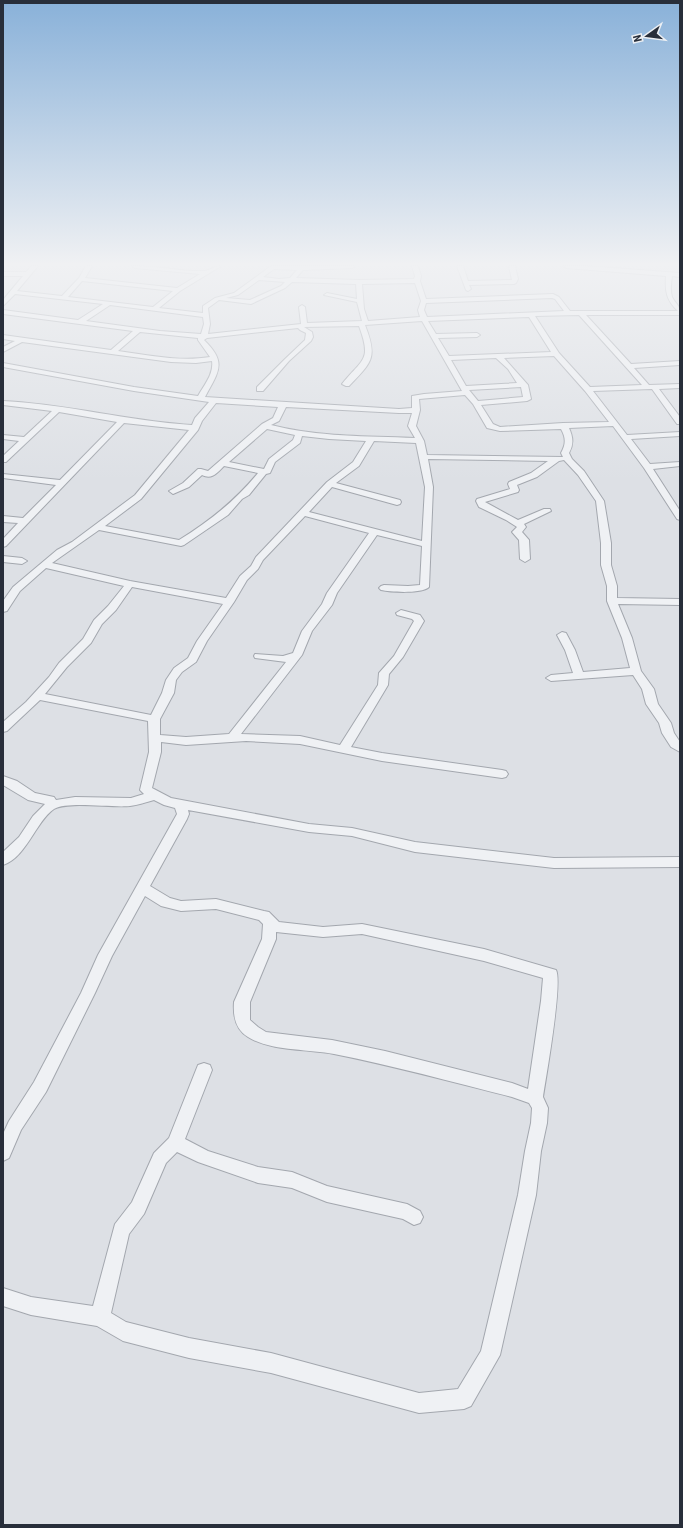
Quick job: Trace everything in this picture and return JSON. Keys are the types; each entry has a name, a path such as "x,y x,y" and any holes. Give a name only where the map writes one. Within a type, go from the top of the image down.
{"street":[{"path":"6,337 186,361 215,358"},
{"path":"112,352 130,337"},
{"path":"201,398 212,379 217,366 215,358 200,339 203,337"},
{"path":"260,389 287,360 308,341 310,337"},
{"path":"346,384 367,361 370,354 367,337"},
{"path":"435,337 466,390 490,426 493,428 600,424 613,422"},
{"path":"545,337 556,354 588,389 625,437 679,513"},
{"path":"603,337 650,387 680,422"},
{"path":"3,350 22,339"},
{"path":"446,358 556,354"},
{"path":"476,404 526,400 527,394 524,385 516,377 510,366 499,357"},
{"path":"630,366 680,363"},
{"path":"3,365 134,389 214,401 416,410"},
{"path":"384,588 408,589 424,587 429,487 420,441 412,426 416,410 415,398 419,396 466,390 524,385"},
{"path":"588,389 680,386"},
{"path":"3,609 16,588 60,552 75,544 97,527 129,506 195,428 198,420 214,401"},
{"path":"3,402 58,409 122,420 195,428"},
{"path":"173,491 186,485 201,471 210,475 265,426 276,419 284,405"},
{"path":"3,460 58,409"},
{"path":"3,544 122,420"},
{"path":"563,425 570,441 569,447 565,453 568,460 581,473 600,500 606,543 606,565 612,586 612,601 627,638 636,672 648,689 652,704 664,723 668,733 675,744 680,748"},
{"path":"265,426 329,437 420,441"},
{"path":"97,527 181,543 225,513 234,502 251,488 272,462 297,441 299,433"},
{"path":"625,437 680,434"},
{"path":"3,437 24,439"},
{"path":"371,440 356,464 330,484 259,559 255,567 242,578 229,602 208,632 192,660 178,670 171,680 168,693 154,719 155,752 146,790 168,802 309,828 352,832 415,846 554,863 680,862"},
{"path":"423,457 568,460"},
{"path":"526,559 524,540 517,532 522,527 519,523 482,505 480,501 515,490 512,484 534,475 557,459"},
{"path":"222,463 263,472"},
{"path":"648,468 661,465 680,464"},
{"path":"3,476 61,484"},
{"path":"330,484 397,502"},
{"path":"519,523 547,511"},
{"path":"303,513 427,545"},
{"path":"3,519 24,521"},
{"path":"235,734 298,655 307,631 327,605 332,593 374,532"},
{"path":"3,559 22,562"},
{"path":"46,565 130,584 229,602"},
{"path":"3,728 38,696 69,657 78,651 87,641 98,622 116,603 130,584"},
{"path":"612,601 680,602"},
{"path":"344,748 383,685 384,674 398,658 419,621 416,617 400,613"},
{"path":"562,635 570,650 579,675"},
{"path":"259,656 284,659 298,655"},
{"path":"551,678 636,672"},
{"path":"38,696 154,719"},
{"path":"155,738 186,741 246,737 273,737 344,748 382,757 502,774"},
{"path":"3,780 13,784 32,797 50,800 51,805"},
{"path":"3,860 24,840 36,819 51,805 75,802 131,802 155,795"},
{"path":"3,1153 15,1126 40,1087 88,993 105,955 181,819 183,814 181,804"},
{"path":"3,1297 31,1306 100,1317 123,1331 189,1348 271,1363 419,1403 464,1399 490,1355 527,1195 533,1151 539,1123 540,1108 535,1098 549,1001 551,974 484,955 362,928 323,932 276,926 270,923 264,916 216,904 176,905 166,902 142,888"},
{"path":"270,923 270,939 242,1002 240,1012 242,1020 247,1028 255,1034 264,1038 332,1047 385,1058 512,1090 535,1098"},
{"path":"100,1317 121,1230 138,1208 160,1158 175,1143 204,1070"},
{"path":"175,1143 204,1157 258,1175 292,1180 327,1194 407,1212 414,1217"}]}
